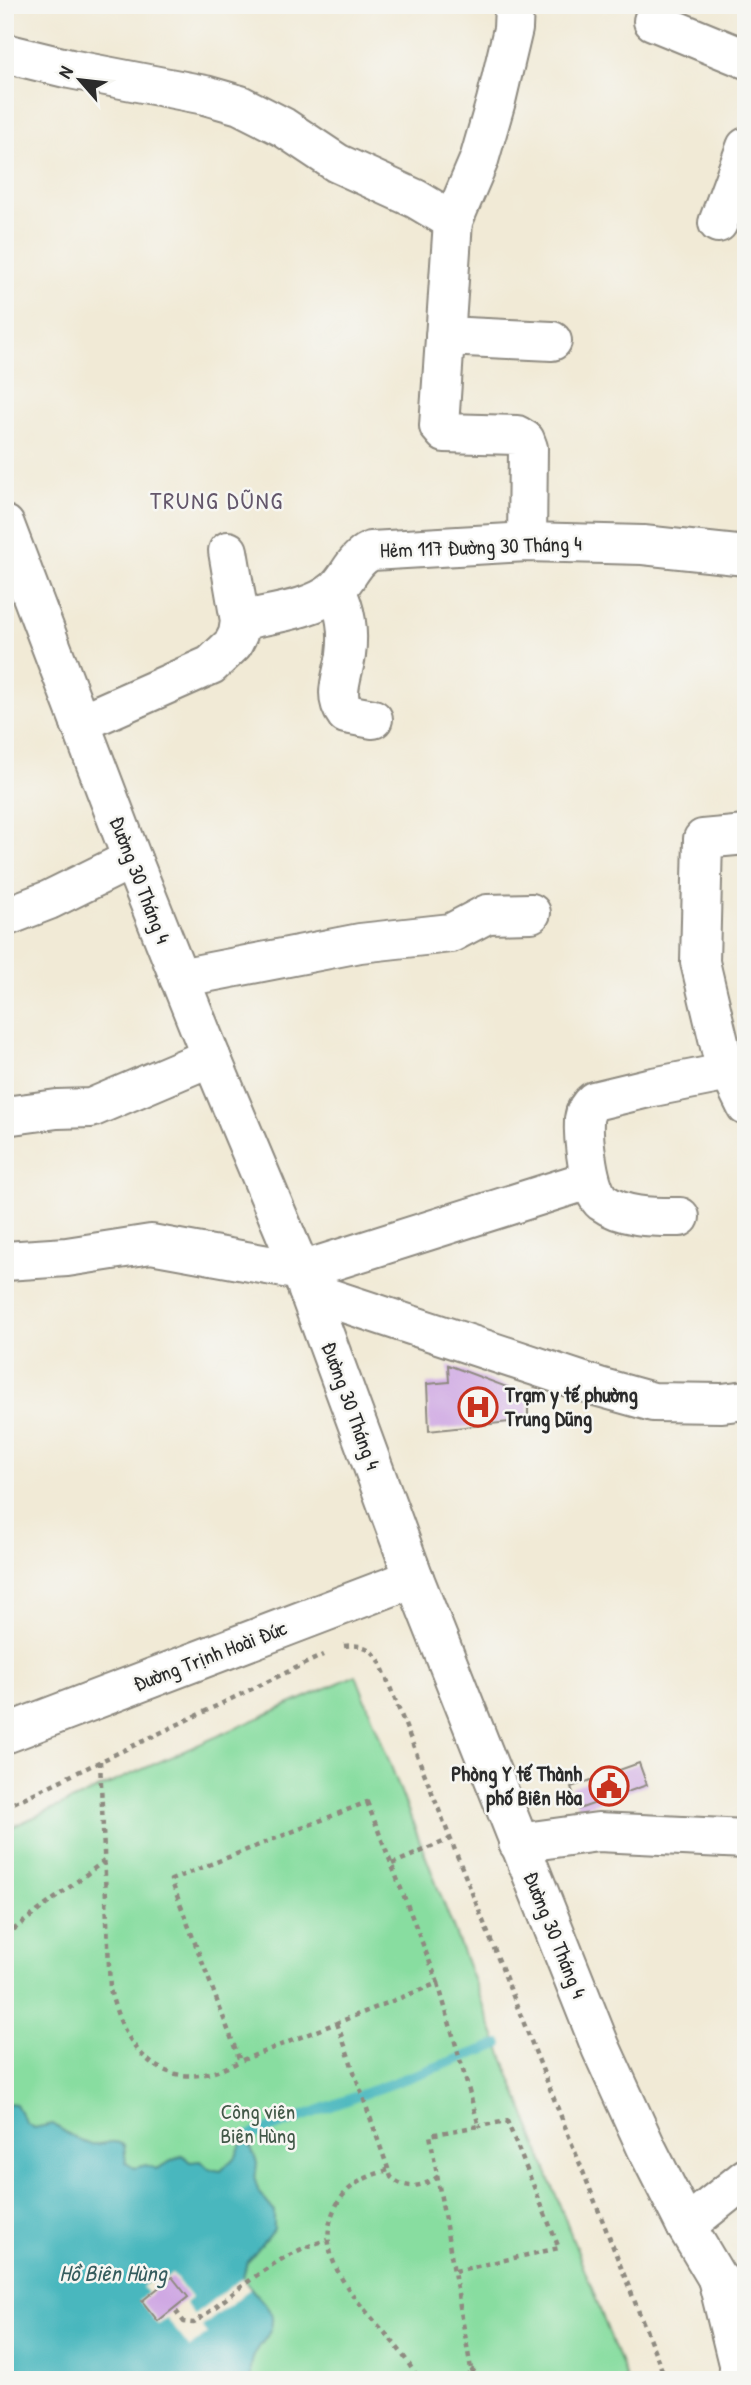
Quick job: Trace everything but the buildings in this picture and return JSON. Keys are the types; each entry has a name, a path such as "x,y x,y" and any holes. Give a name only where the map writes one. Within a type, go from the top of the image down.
{"main road":[{"path":"514,5 511,41 496,102 479,160 453,220 439,426 445,433 517,435 525,440 528,448 527,542"},
{"path":"653,21 746,58"},
{"path":"5,53 70,69 205,95 240,105 283,127 337,163 453,220"},
{"path":"718,223 746,147"},
{"path":"445,336 552,341"},
{"name":"Đường 30 Tháng 4","path":"5,525 179,978 304,1281 414,1578 518,1843 621,2094 686,2226 717,2278 746,2305"},
{"name":"Hẻm 117 Đường 30 Tháng 4","path":"240,621 316,603 336,590 353,565 371,551 527,542 643,545 746,556"},
{"path":"80,723 211,665 233,645 239,634 240,621 228,551"},
{"path":"336,590 345,608 346,653 338,698 346,714 373,719"},
{"path":"746,835 703,839 700,962 723,1059 746,1106"},
{"path":"5,916 49,900 132,859"},
{"path":"179,978 360,943 451,933 487,914 531,913"},
{"path":"5,1116 57,1109 91,1108 211,1057"},
{"path":"680,1217 643,1217 603,1203 589,1180 584,1119 590,1104 648,1088 729,1072"},
{"path":"304,1281 589,1180"},
{"path":"5,1261 67,1257 151,1244 304,1281 467,1342 653,1402 722,1403 746,1400"},
{"name":"Đường Trịnh Hoài Đức","path":"5,1734 414,1578"},
{"path":"518,1843 598,1832 746,1839"},
{"path":"686,2226 746,2178"},
{"name":"Đường 30 Tháng 4","path":"717,2278 742,2380"}],"path":[{"path":"340,1647 363,1646 373,1651 380,1662 666,2380"},
{"path":"5,1807 328,1652"},
{"path":"100,1761 110,1989 116,2015 127,2036 148,2062 167,2072 189,2076 219,2072 240,2061 438,1983"},
{"path":"240,2061 170,1880 368,1802 438,1983 479,2126"},
{"path":"392,1864 450,1839"},
{"path":"5,1936 105,1861"},
{"path":"337,2023 391,2177 399,2184 412,2186 428,2183 439,2176"},
{"path":"455,2271 559,2248 507,2122 430,2135 471,2370 468,2380"},
{"path":"388,2170 362,2178 338,2200 330,2220 327,2240 332,2262 346,2286 404,2355 418,2380"},
{"path":"176,2311 184,2322 194,2323 271,2264 305,2246 327,2240"},
{"path":"471,2370 484,2380"}],"green space":[{"name":"Công viên Biên Hùng","path":"356,1675 627,2380 5,2380 5,1830"}],"water":[{"name":"Hồ Biên Hùng","path":"5,2103 16,2104 26,2123 34,2128 53,2124 85,2143 115,2142 124,2145 126,2163 134,2168 146,2165 156,2169 183,2155 191,2162 201,2161 209,2169 221,2171 236,2156 247,2137 257,2163 255,2180 259,2193 274,2211 274,2229 247,2262 243,2277 268,2308 272,2318 269,2333 252,2360 252,2380 5,2380"}],"pier":[{"path":"172,2273 191,2298 185,2303 194,2314 243,2277 250,2289 202,2327 207,2334 190,2348 167,2319 158,2325 139,2300 147,2293 142,2287 157,2276 162,2281"}],"waterway":[{"path":"247,2137 499,2044"}],"place":[{"name":"Trạm y tế phường Trung Dũng","path":"478,1407"},
{"name":"Phòng Y tế Thành phố Biên Hòa","path":"609,1786"}],"district":[{"name":"TRUNG DŨNG","path":"217,501"}]}
